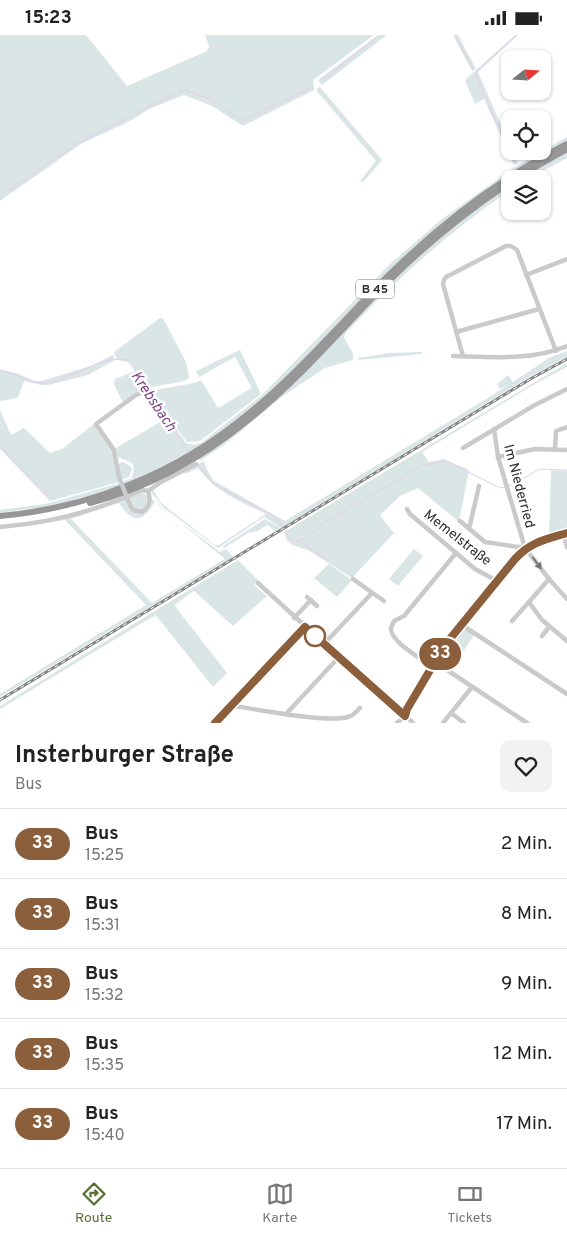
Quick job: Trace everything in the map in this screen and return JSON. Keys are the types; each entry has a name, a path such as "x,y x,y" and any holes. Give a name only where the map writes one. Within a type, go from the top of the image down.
{"highway":[{"name":"B 45","path":"0,518 57,508 100,496 191,461 197,453 266,398 390,274 440,228 506,179 567,144"},
{"path":"530,170 567,149"},
{"name":"B 45","path":"197,453 240,426 269,403 430,242 501,188"}],"street":[{"path":"463,356 443,284 444,280 446,277 511,245 517,250 556,351"},
{"path":"526,275 567,259"},
{"path":"456,332 540,309"},
{"path":"453,356 523,357 541,355 567,346"},
{"name":"Im Niederried","path":"463,448 552,395 567,389"},
{"path":"148,491 150,497 149,504 142,512 133,510 118,477 114,450 96,424 136,395 149,390"},
{"path":"555,449 556,431 567,427"},
{"name":"Im Niederried","path":"494,429 498,457 525,548"},
{"path":"498,457 535,449 567,450"},
{"path":"0,527 78,515 118,501 142,490 148,491 191,461"},
{"path":"470,529 479,486"},
{"name":"Memelstraße","path":"407,509 475,569 497,581"},
{"path":"460,521 485,542 525,548 565,534 567,547"},
{"path":"525,548 567,599"},
{"path":"398,723 405,716 407,709 445,645 525,548"},
{"path":"456,553 404,615 394,621 390,628 392,636 411,653 472,687 527,723"},
{"path":"353,579 384,601"},
{"path":"512,621 549,579"},
{"path":"258,583 294,618 413,723"},
{"path":"324,644 372,593"},
{"path":"294,618 309,599 317,606"},
{"path":"529,602 549,627 567,641"},
{"path":"462,625 567,694"},
{"path":"215,723 305,627"},
{"path":"542,636 549,627"},
{"path":"286,714 338,657"},
{"path":"443,723 472,687"},
{"path":"232,704 305,717 340,719 348,717 360,708"},
{"path":"451,713 464,723"}],"shaded area":[{"path":"0,35 86,35 127,86 207,51 209,46 205,35 374,35 313,80 314,90 243,126 212,106 184,95 147,110 132,120 81,144 0,201"},
{"path":"378,35 387,35 322,85 318,80"},
{"path":"453,35 458,35 476,69 472,71"},
{"path":"515,35 518,35 478,72 501,125 501,136 484,99 475,104 465,80"},
{"path":"320,87 382,160 363,182 360,181 376,161 316,90"},
{"path":"567,137 567,141 551,149 551,146"},
{"path":"567,152 567,158 545,170 535,170"},
{"path":"512,160 516,160 518,163 514,165"},
{"path":"527,160 531,160 519,170 510,170"},
{"path":"501,177 501,184 370,290 291,372 236,421 196,448 123,485 122,482 132,478 134,468 132,463 118,457 116,448 162,421 146,393 149,392 186,443 194,445 201,443 261,396 390,264 442,219"},
{"path":"501,191 501,196 423,257 345,334 344,337 353,354 353,360 325,368 283,396 224,445 200,461 198,458 412,261 477,207"},
{"path":"160,318 163,318 186,362 189,378 184,381 148,388 123,402 114,385 115,379 135,371 128,363 117,360 114,352"},
{"path":"240,350 261,394 200,441 187,442 150,391 201,380 218,408 252,388 235,357 199,377 196,371"},
{"path":"567,351 567,357 531,376 281,528 264,517 218,548 163,507 151,492 153,489 160,502 215,545 219,545 266,514 220,490 198,468 185,474 184,472 204,461 214,481 285,521 508,385 500,389 497,384 508,375 513,382 549,358"},
{"path":"423,352 421,354 359,360 358,358 389,353"},
{"path":"113,355 115,360 88,375 48,385 24,381 18,397 0,401 0,369 19,374 34,381 41,381 91,366"},
{"path":"567,363 567,367 535,384 422,452 429,462 444,459 469,470 459,522 418,488 400,496 380,515 394,533 352,578 308,550 292,545 286,539 284,532"},
{"path":"0,410 11,435 24,428 50,453 62,449 94,424 112,446 119,482 50,501 0,449"},
{"path":"123,462 132,469 129,477 121,480 118,464"},
{"path":"551,470 567,471 567,528 549,534"},
{"path":"120,483 121,486 56,505 0,513 0,510 46,504"},
{"path":"142,492 147,496 146,506 141,510 135,509 128,498"},
{"path":"126,499 127,503 142,513 151,499 155,502 146,514 138,518 129,515 119,503 71,519 152,603 225,559 174,518 220,552 226,549 233,557 0,697 0,694 146,605 65,520 5,529 67,518"},
{"path":"265,519 280,528 276,531 267,525 258,531 248,533 224,548 223,546"},
{"path":"414,549 423,556 398,586 389,579"},
{"path":"238,560 258,580 254,585 267,596 233,626 194,591 174,605 227,673 213,687 154,613 155,617 152,617 0,709 0,706"},
{"path":"329,564 352,580 337,597 314,578"},
{"path":"462,626 474,635 463,652 449,642"}],"waterway":[{"path":"320,82 380,35"},
{"path":"455,35 473,69"},
{"path":"514,162 475,73 517,35"},
{"path":"135,114 184,90 210,99 243,121 312,87"},
{"path":"74,145 132,116"},
{"path":"0,196 71,148"},
{"name":"Krebsbach","path":"0,371 34,382 45,383 56,381 106,361 116,359 127,360 148,394 189,452"},
{"path":"0,446 47,495"},
{"name":"Krebsbach","path":"286,532 289,538 297,542 306,538 325,522 423,465 446,461 500,488 505,487"},
{"name":"Krebsbach","path":"197,463 213,484 269,513 282,525"},
{"name":"Krebsbach","path":"509,486 540,469 567,470"},
{"path":"300,541 328,561"}],"railway":[{"path":"0,700 532,378 567,359"}],"bus line":[{"name":"33","path":"215,723 305,627 405,716 407,709 445,645 515,559 525,548 567,533"}]}
